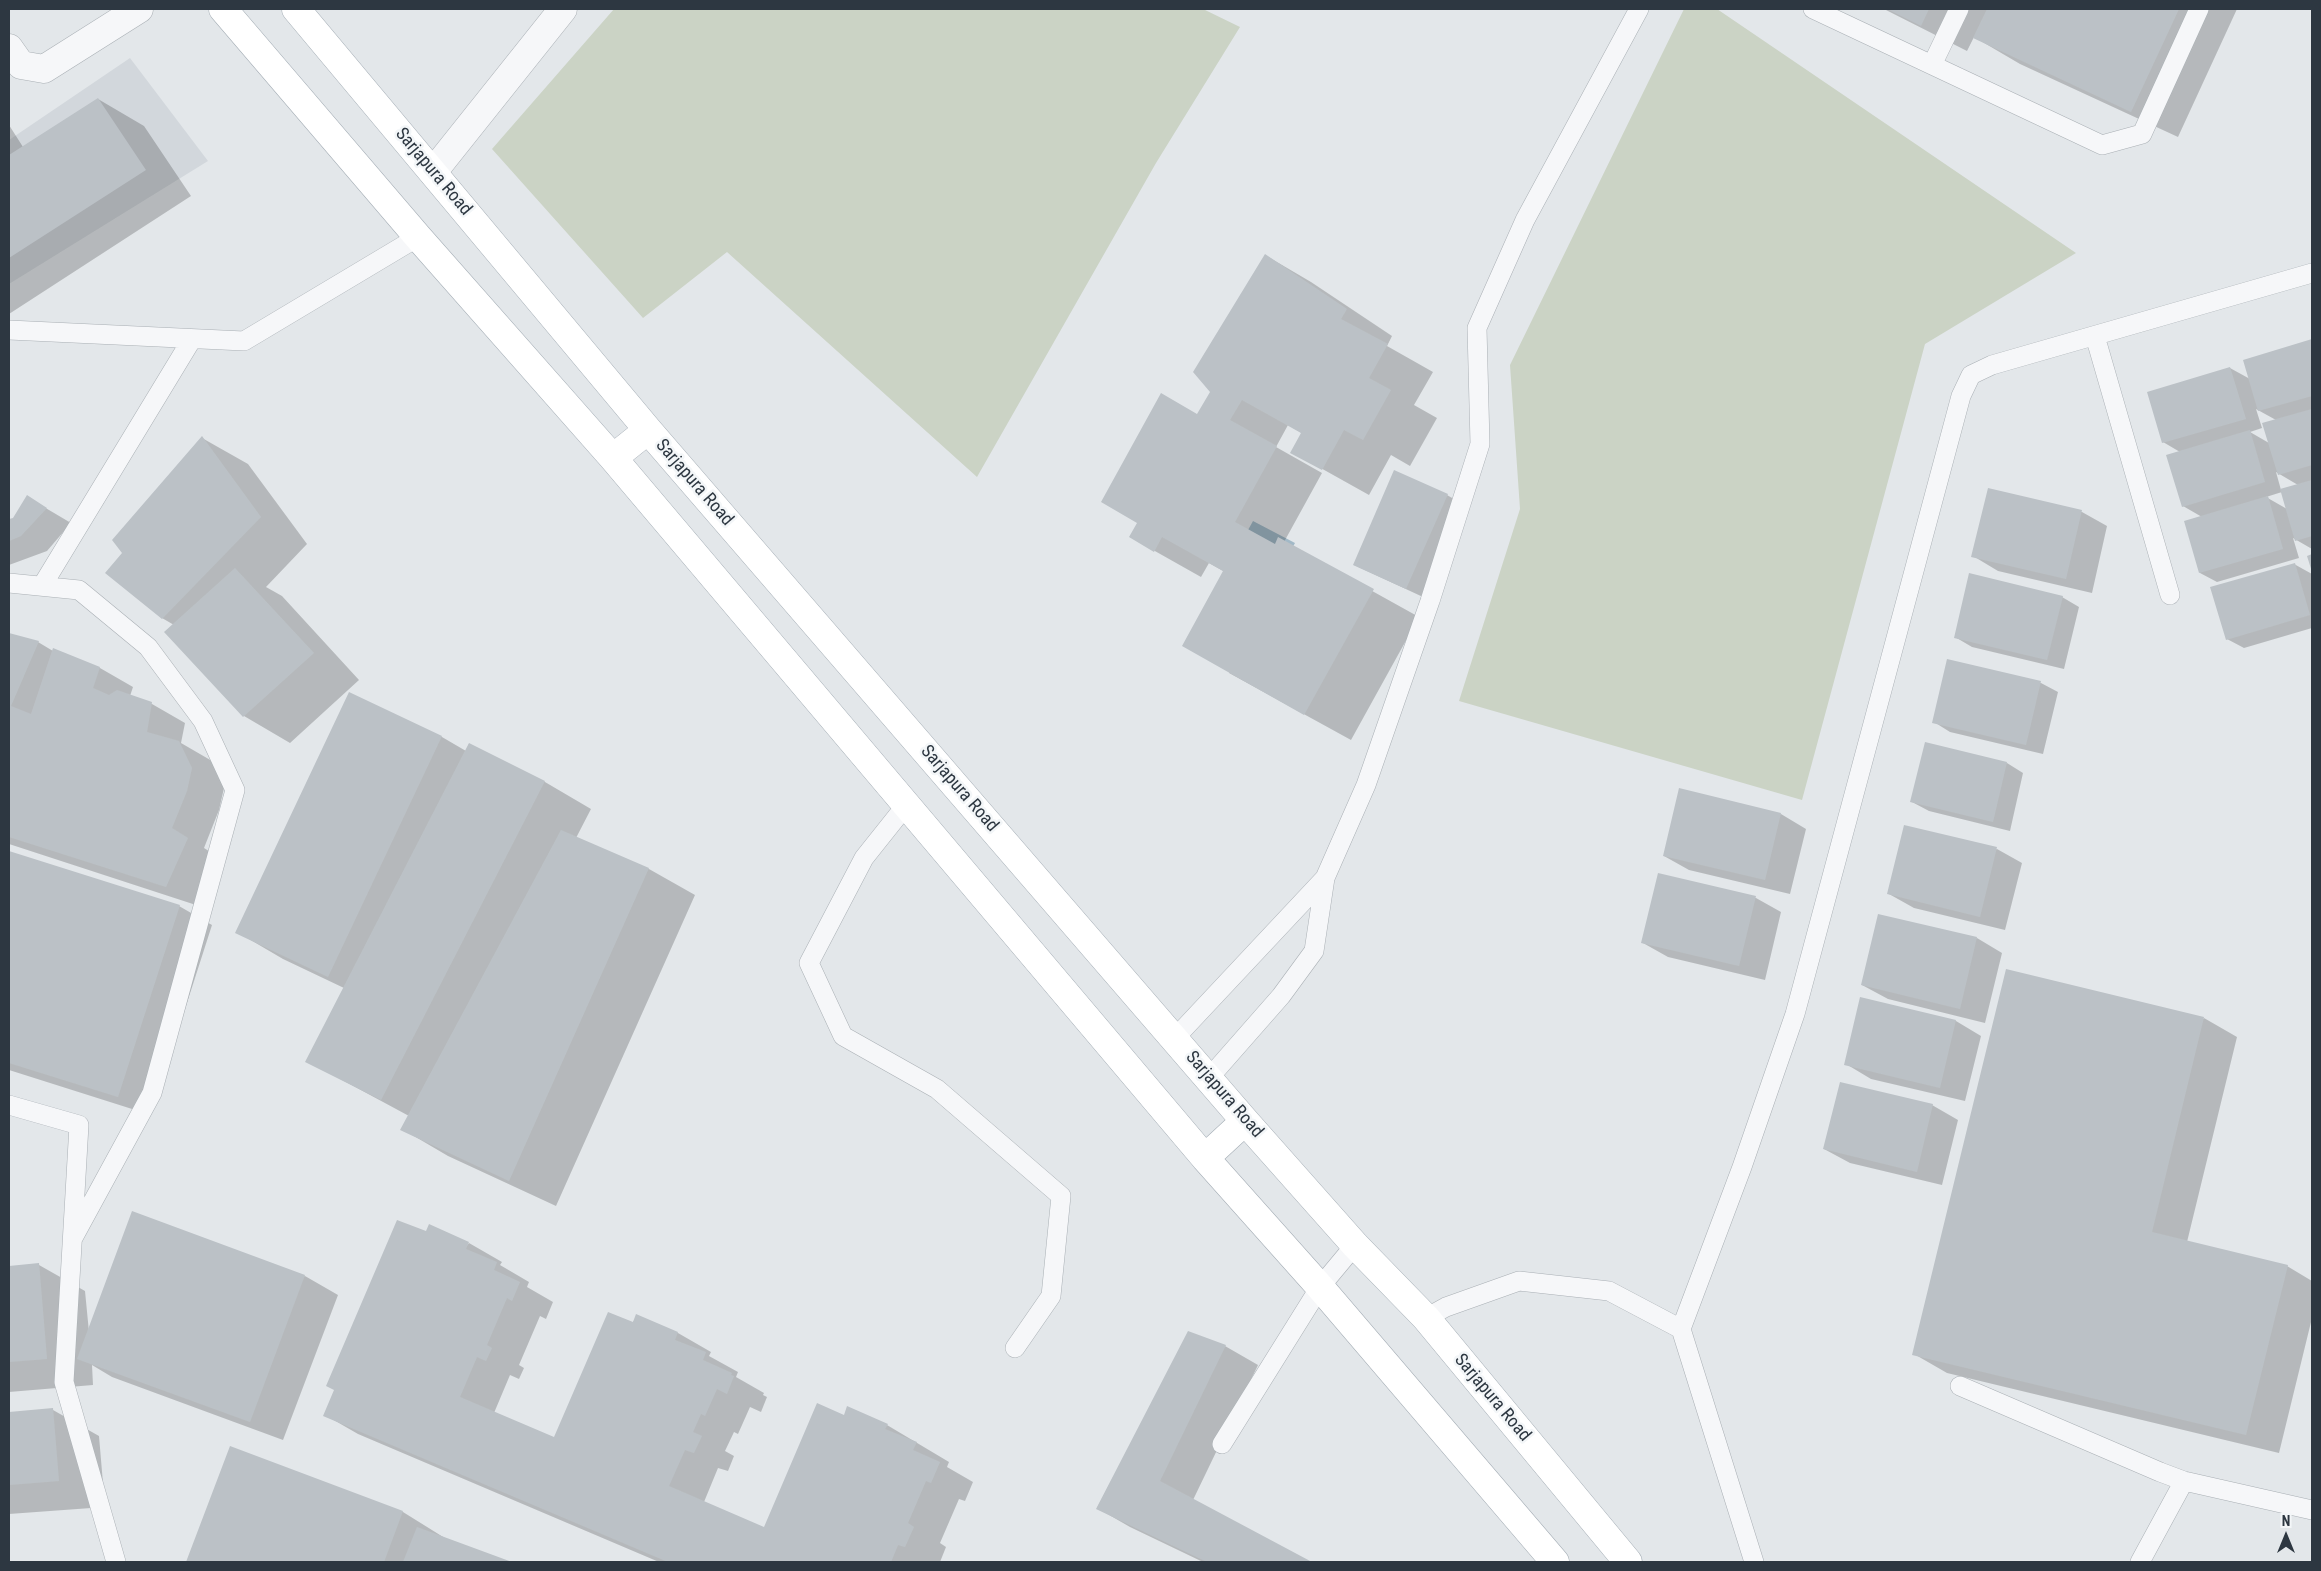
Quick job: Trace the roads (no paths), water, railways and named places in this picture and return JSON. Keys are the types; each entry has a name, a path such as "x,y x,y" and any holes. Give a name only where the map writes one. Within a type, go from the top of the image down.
{"main road":[{"path":"222,9 418,237 613,458 1205,1158 1320,1287 1554,1562"},
{"name":"Sarjapura Road","path":"296,9 648,430 1245,1121 1355,1246 1426,1318 1628,1562"},
{"path":"613,458 648,430"},
{"path":"1205,1158 1245,1121"}],"street":[{"path":"9,48 21,65 44,68 139,9"},
{"path":"433,172 563,9"}],"lane":[{"path":"1209,1078 1281,996 1314,951 1325,878 1366,785 1430,601 1480,444 1477,328 1525,220 1639,9"},
{"path":"1813,9 2102,146 2142,134 2199,9"},
{"path":"1932,65 1960,9"},
{"path":"9,330 244,341 418,237"},
{"path":"1754,1562 1681,1329 1742,1167 1795,1014 1966,384 1971,375 1981,369 2312,273"},
{"path":"2095,336 2170,595"},
{"path":"42,586 192,339"},
{"path":"9,583 79,590 148,647 203,721 235,790 152,1093 73,1238"},
{"path":"906,804 864,858 809,963 843,1036 937,1089 1061,1196 1051,1296 1015,1348"},
{"path":"1175,1038 1325,878"},
{"path":"9,1104 79,1125 64,1382 116,1562"},
{"path":"1222,1444 1320,1287 1355,1246"},
{"path":"1426,1318 1446,1307 1518,1281 1609,1291 1681,1329"},
{"path":"1960,1386 2184,1481 2312,1510"},
{"path":"2140,1562 2184,1481"}],"water":[{"path":"1253,521 1295,543 1279,572 1237,550"}]}
